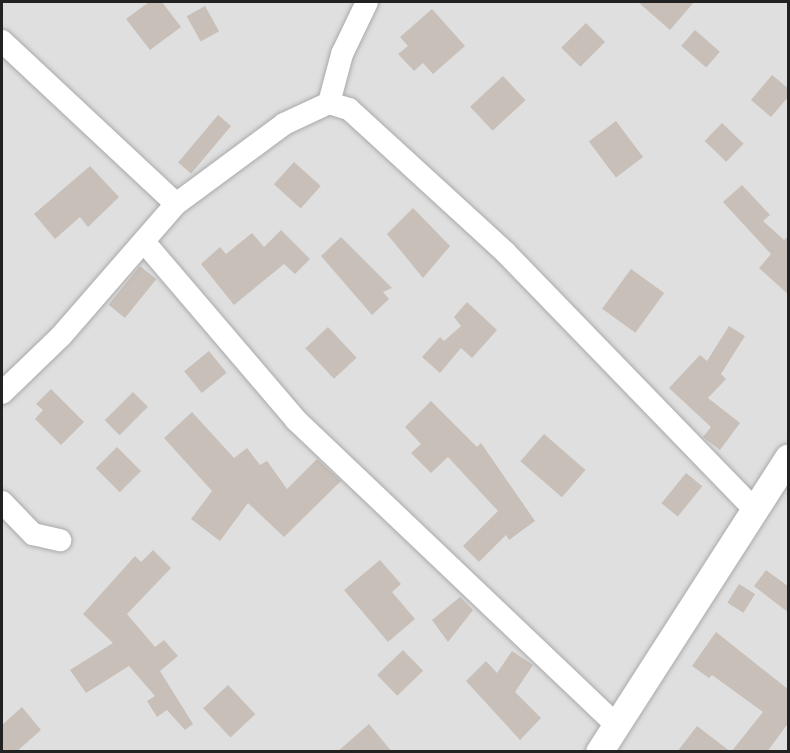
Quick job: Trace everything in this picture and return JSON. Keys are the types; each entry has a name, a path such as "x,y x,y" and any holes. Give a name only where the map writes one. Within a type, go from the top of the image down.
{"street":[{"path":"329,103 342,54 367,2"},
{"path":"2,41 176,204"},
{"path":"2,393 62,335 145,243 176,204 284,124 329,103 349,109 506,253 754,510"},
{"path":"145,243 296,420 617,726"},
{"path":"600,752 789,458"},
{"path":"2,502 33,534 60,540"}],"shaded area":[{"path":"2,2 788,2 788,751 2,751"}],"building":[{"path":"149,2 162,2 181,27 150,50 126,19"},
{"path":"638,2 694,2 670,30"},
{"path":"205,6 219,31 201,42 187,16"},
{"path":"432,9 465,46 433,74 423,63 414,71 398,54 408,46 400,37"},
{"path":"586,23 605,42 580,67 561,48"},
{"path":"695,30 720,52 706,67 681,46"},
{"path":"772,75 789,89 789,96 771,117 751,100"},
{"path":"503,76 526,100 493,131 470,107"},
{"path":"218,115 231,126 191,173 178,162"},
{"path":"616,121 643,157 616,177 589,141"},
{"path":"722,123 744,144 726,162 705,141"},
{"path":"294,162 321,186 301,208 274,184"},
{"path":"90,166 119,197 88,227 80,217 55,239 34,214"},
{"path":"742,185 770,215 763,221 784,240 789,235 789,295 759,268 771,254 723,202"},
{"path":"413,208 450,246 423,278 387,234"},
{"path":"281,230 310,259 295,274 284,264 234,305 201,264 220,247 226,254 252,233 264,247"},
{"path":"341,237 392,288 383,292 389,299 372,315 321,256"},
{"path":"140,266 156,279 125,318 109,305"},
{"path":"631,269 664,293 635,333 602,309"},
{"path":"467,302 497,330 472,358 461,348 440,373 422,357 440,337 444,341 461,326 454,317"},
{"path":"729,326 745,336 721,374 726,379 708,398 740,423 720,450 703,437 711,427 669,388 700,355 707,361"},
{"path":"328,327 357,358 334,379 305,348"},
{"path":"209,351 227,373 202,393 184,371"},
{"path":"51,389 84,422 61,445 35,419 43,410 36,404"},
{"path":"133,392 148,407 120,435 105,420"},
{"path":"431,401 477,447 481,443 535,521 509,540 506,535 479,562 463,546 498,511 448,457 431,473 411,453 421,444 405,427"},
{"path":"192,412 234,458 247,448 260,465 267,461 287,489 317,459 341,481 284,537 248,503 220,541 191,519 212,491 164,438"},
{"path":"544,434 586,470 562,497 520,461"},
{"path":"117,447 141,471 120,492 96,468"},
{"path":"686,473 702,486 678,517 661,503"},
{"path":"153,550 171,568 127,614 155,647 164,640 178,656 160,671 193,724 185,730 167,710 157,717 147,701 155,696 129,666 86,693 70,670 113,643 83,614 135,556 141,562"},
{"path":"380,560 401,584 392,592 415,619 388,642 344,590"},
{"path":"766,570 789,587 789,613 754,586"},
{"path":"739,584 755,594 743,613 727,603"},
{"path":"460,597 473,610 448,642 432,620"},
{"path":"716,632 789,690 789,722 767,752 731,752 763,712 712,675 709,678 692,666"},
{"path":"403,650 423,671 397,696 377,675"},
{"path":"512,651 533,665 515,692 541,718 520,740 466,681 486,661 497,673"},
{"path":"228,685 255,714 230,737 203,708"},
{"path":"22,707 41,730 16,752 2,752 2,725"},
{"path":"369,724 392,752 337,752"},
{"path":"697,726 731,752 677,752"}]}
